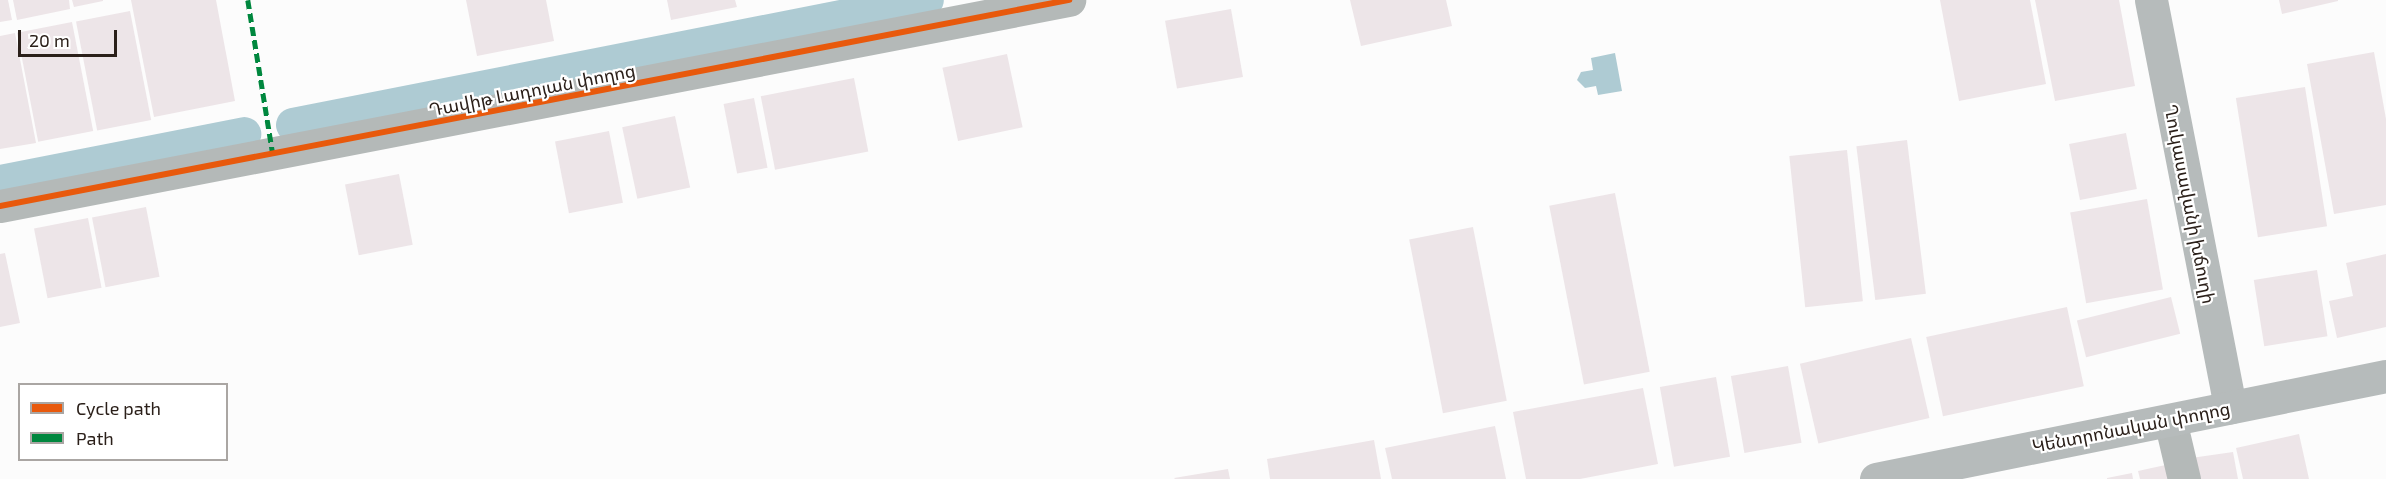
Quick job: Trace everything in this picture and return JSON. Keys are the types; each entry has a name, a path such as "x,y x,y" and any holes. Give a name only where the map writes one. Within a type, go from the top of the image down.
{"main road":[{"name":"Ղուկասավանի խճուղի","path":"2151,0 2230,407"},
{"name":"Կենտրոնական փողոց","path":"1876,479 2386,376"}],"street":[{"name":"Դավիթ Լադոյան փողոց","path":"0,206 1069,0"},
{"path":"2170,420 2184,479"}],"water":[{"path":"1615,53 1622,91 1598,95 1596,86 1585,88 1577,80 1581,72 1593,70 1591,58"}],"building":[{"path":"0,0 8,0 12,20 0,22"},
{"path":"13,0 69,0 70,9 17,20"},
{"path":"72,0 103,0 103,1 74,7"},
{"path":"131,0 216,0 235,101 154,117"},
{"path":"466,0 546,0 554,41 477,56"},
{"path":"667,0 735,0 737,7 671,20"},
{"path":"1350,0 1446,0 1452,26 1361,46"},
{"path":"1940,0 2030,0 2046,84 1959,101"},
{"path":"2035,0 2119,0 2135,86 2055,101"},
{"path":"2279,0 2338,0 2338,1 2282,14"},
{"path":"1231,9 1243,77 1177,89 1165,21"},
{"path":"130,11 151,120 97,130 76,21"},
{"path":"72,22 93,131 38,142 17,33"},
{"path":"15,33 36,143 0,149 0,36"},
{"path":"2374,52 2386,119 2386,205 2334,214 2307,64"},
{"path":"1007,54 1023,127 958,141 942,68"},
{"path":"854,78 868,152 775,170 761,96"},
{"path":"2305,87 2327,226 2258,237 2236,98"},
{"path":"754,98 768,168 737,174 724,104"},
{"path":"675,116 690,187 637,199 622,127"},
{"path":"609,131 623,203 569,213 555,141"},
{"path":"2126,133 2137,189 2080,200 2069,144"},
{"path":"1907,140 1926,294 1875,300 1856,146"},
{"path":"1847,150 1863,301 1805,307 1789,156"},
{"path":"399,174 413,245 359,255 345,184"},
{"path":"1615,193 1650,372 1584,384 1549,206"},
{"path":"2147,199 2163,290 2086,303 2070,213"},
{"path":"146,207 160,277 106,287 92,217"},
{"path":"88,218 102,288 48,298 34,228"},
{"path":"1473,227 1507,401 1443,413 1409,239"},
{"path":"5,253 20,323 0,327 0,254"},
{"path":"2386,254 2386,327 2337,338 2329,301 2353,296 2346,263"},
{"path":"2317,270 2327,336 2264,346 2254,280"},
{"path":"2171,297 2180,334 2086,357 2077,320"},
{"path":"2067,307 2084,386 1943,416 1926,337"},
{"path":"1911,338 1929,418 1818,444 1800,364"},
{"path":"1788,366 1802,443 1744,453 1731,376"},
{"path":"1716,377 1730,457 1674,467 1660,387"},
{"path":"1643,388 1658,464 1580,479 1526,479 1513,412"},
{"path":"1495,426 1506,479 1392,479 1385,448"},
{"path":"2299,434 2309,479 2243,479 2236,448"},
{"path":"1374,440 1381,479 1270,479 1267,459"},
{"path":"2233,452 2238,479 2194,479 2191,458"},
{"path":"2170,464 2174,479 2140,479 2138,471"},
{"path":"1228,469 1230,479 1174,478"},
{"path":"2132,473 2133,479 2107,479 2107,478"}],"waterway":[{"path":"293,125 927,0"},
{"path":"0,182 244,134"}],"marked path":[{"path":"248,0 273,155"}],"cycle path":[{"path":"0,206 1069,0"}]}
